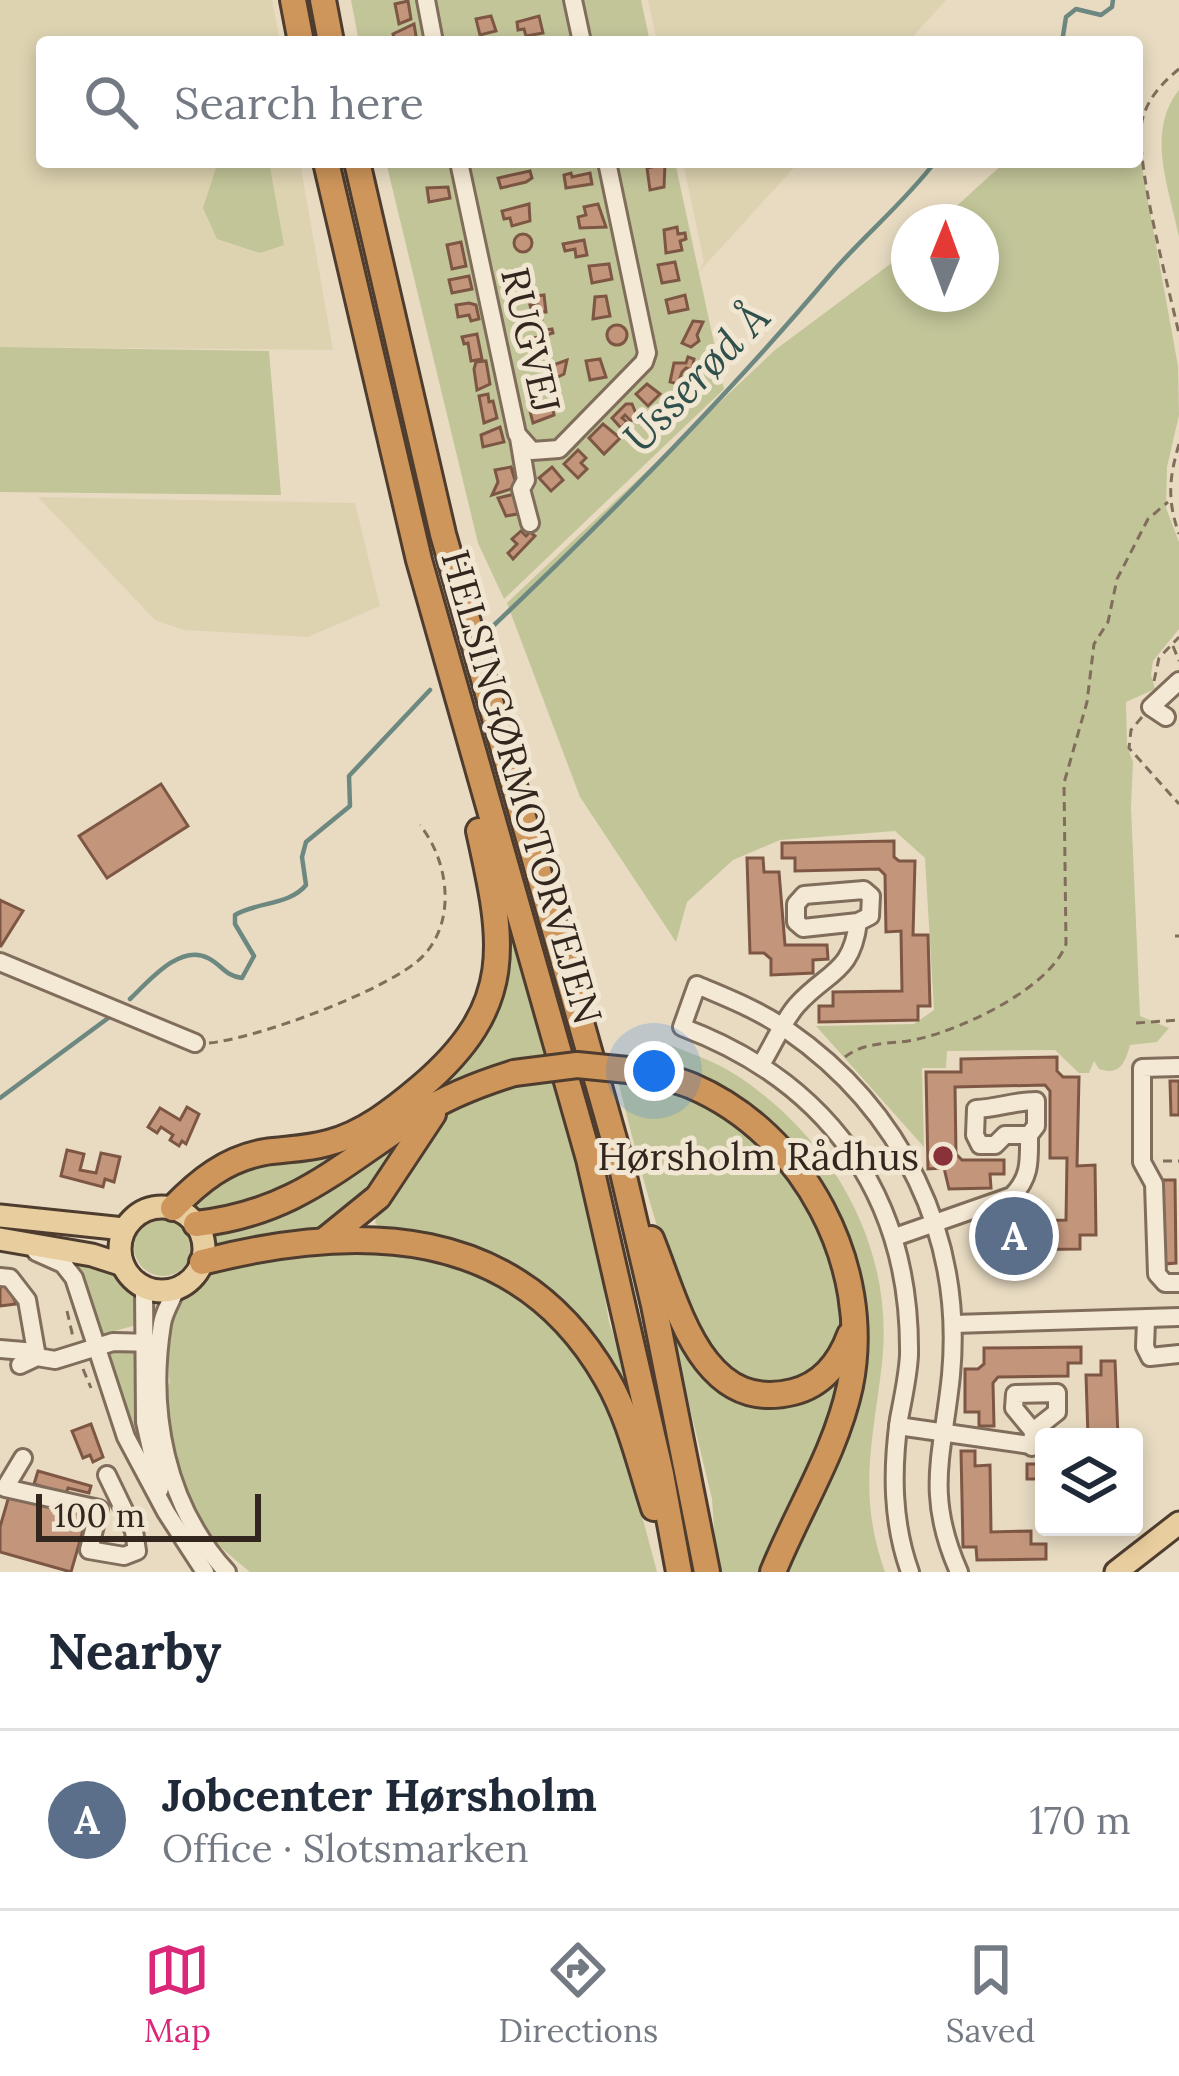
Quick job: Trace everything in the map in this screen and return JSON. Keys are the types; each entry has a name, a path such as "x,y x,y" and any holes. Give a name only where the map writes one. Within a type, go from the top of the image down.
{"highway":[{"path":"293,0 300,36"},
{"path":"323,0 330,36"},
{"name":"HELSINGØRMOTORVEJEN","path":"327,168 419,560 589,1159 661,1474 677,1572"},
{"name":"HELSINGØRMOTORVEJEN","path":"358,168 449,557 621,1164 706,1572"},
{"path":"172,1208 196,1185 234,1161 324,1144 368,1126 462,1048 492,994 499,932 494,899 434,659 419,560"},
{"path":"196,1224 239,1217 310,1190 421,1113 514,1073 577,1065 648,1072 692,1086 727,1105 788,1157 812,1190 831,1226 851,1294 853,1359 844,1409 832,1446 773,1572"},
{"path":"324,1241 378,1198 418,1131 453,1096"},
{"path":"621,1164 694,1346 716,1377 736,1389 774,1396 802,1390 826,1375 842,1356 852,1327"},
{"path":"202,1262 324,1241 406,1240 445,1248 513,1279 544,1302 592,1355 609,1383 626,1418 677,1572"}],"main road":[{"path":"172,1208 196,1224 204,1249 202,1262 196,1274 176,1288 144,1287 123,1264 124,1229 145,1210 172,1208"},
{"path":"0,1216 124,1229"},
{"path":"0,1241 123,1264"},
{"path":"1116,1572 1179,1523"}],"street":[{"path":"426,0 433,36"},
{"path":"573,0 581,36"},
{"name":"RUGVEJ","path":"459,168 519,437 532,451 559,449 644,362 646,341 608,168"},
{"path":"519,437 526,480"},
{"path":"530,523 521,489 559,449"},
{"path":"1158,712 1179,680"},
{"path":"762,1064 793,1010 849,961 858,922"},
{"path":"0,962 195,1043"},
{"path":"910,1572 897,1526 894,1477 909,1360 907,1301 895,1237 876,1189 848,1143 762,1064 721,1041 682,1027 697,985 784,1028 835,1066 899,1142 935,1223 948,1271 954,1324 951,1379 936,1478 940,1516 959,1572"},
{"path":"1179,1067 1142,1068 1142,1162 1154,1184 1157,1274 1165,1283 1179,1283"},
{"path":"895,1237 1012,1196 1029,1172 1029,1135"},
{"path":"0,1241 48,1255 74,1278 126,1437 205,1572"},
{"path":"0,1277 10,1278 27,1300 31,1358"},
{"path":"144,1287 165,1454 193,1527 227,1572"},
{"path":"166,1512 145,1422 153,1343 176,1288"},
{"path":"954,1324 1179,1317"},
{"path":"1146,1321 1145,1347 1150,1357 1179,1354"},
{"path":"0,1349 55,1360 123,1340 153,1343"},
{"path":"898,1426 1035,1442"},
{"path":"23,1457 5,1488 99,1509 120,1502"},
{"path":"99,1509 89,1550 124,1556 136,1551 134,1531 107,1474"}],"path":[{"path":"1143,121 1151,98 1179,69"},
{"path":"1143,161 1179,334"},
{"path":"1179,444 1169,477 1168,502 1179,534"},
{"path":"835,1066 867,1045 927,1037 970,1019 1026,990 1061,958 1066,944 1064,782 1088,702 1094,644 1108,622 1117,579 1148,519 1168,502"},
{"path":"1179,638 1173,644 1179,662"},
{"path":"1158,712 1131,730 1129,748 1179,805"},
{"path":"195,1043 214,1044 298,1019 407,969 426,953 437,932 445,881 434,842 420,825"},
{"path":"1136,1023 1179,1020"}],"shaded area":[{"path":"0,0 272,0 279,36 36,36 36,168 301,168 333,350 0,347"},
{"path":"648,0 946,0 913,36 656,36"},
{"path":"684,168 794,168 698,273 704,262"},
{"path":"38,497 355,503 380,606 308,637 184,630 155,620"}],"green space":[{"path":"351,0 641,0 649,36 358,36"},
{"path":"1179,90 1179,237 1162,143 1163,124"},
{"path":"216,168 270,168 284,245 260,253 217,239 203,208"},
{"path":"387,168 676,168 724,389 504,599 478,543"},
{"path":"998,168 1142,168 1178,366 1179,415 1167,467 1166,508 1179,542 1179,629 1153,661 1155,689 1126,702 1127,746 1133,762 1140,1016 1169,1028 1157,1042 1130,1045 1124,1062 1112,1071 1099,1069 1094,1061 1089,1073 1079,1073 1055,1050 947,1051 946,1068 922,1068 924,1147 816,1026 914,1024 934,1010 925,858 895,831 780,840 733,860 687,902 676,942 580,797 507,603 775,350 891,263 891,312 999,312 999,204 959,204"},
{"path":"0,347 269,351 281,495 0,492"},
{"path":"498,880 549,1053 513,1061 448,1090 286,1191 207,1213 187,1200 224,1173 306,1154 479,1038"},
{"path":"661,1041 727,1070 801,1130 828,1163 867,1237 883,1320 869,1492 885,1572 782,1572 864,1311 859,1274 836,1209 792,1145 739,1099 650,1060"},
{"path":"617,1077 692,1102 726,1120 783,1167 806,1198 835,1272 841,1319 831,1351 800,1381 760,1385 740,1378 721,1365 700,1340 654,1215"},
{"path":"557,1078 597,1248 609,1322 631,1385 639,1428 605,1359 490,1255 437,1237 385,1231 375,1223 377,1212 441,1118 501,1089"},
{"path":"392,1146 399,1149 367,1200 322,1231 215,1249 212,1230"},
{"path":"163,1218 184,1226 192,1247 184,1268 163,1276 142,1268 134,1247 142,1226"},
{"path":"369,1249 452,1262 499,1281 538,1310 570,1345 615,1431 657,1572 250,1572 209,1535 173,1458 164,1407 170,1383 169,1338 180,1302 229,1263"},
{"path":"71,1260 111,1272 133,1288 139,1311 133,1326 99,1335"},
{"path":"660,1284 701,1372 737,1401 767,1409 798,1404 841,1370 835,1411 761,1572 717,1572 712,1499"},
{"path":"117,1349 138,1351 149,1466 124,1414 108,1363 108,1356"}],"building":[{"path":"408,1 411,19 399,24 395,4"},
{"path":"491,16 496,31 480,35 476,19"},
{"path":"539,16 543,33 526,36 524,29 518,30 517,22"},
{"path":"414,24 416,36 393,34"},
{"path":"647,168 665,168 664,187 650,190"},
{"path":"530,171 532,178 526,182 501,188 498,178"},
{"path":"571,173 572,177 590,173 592,184 566,188 564,175"},
{"path":"448,187 450,198 429,202 427,188"},
{"path":"529,204 530,221 512,226 510,218 504,219 502,211"},
{"path":"598,204 606,227 580,228 578,217 586,215 584,207"},
{"path":"677,227 678,234 685,233 682,250 666,253 664,230"},
{"path":"523,234 532,243 523,252 514,243"},
{"path":"584,240 587,255 576,257 575,249 565,251 563,244"},
{"path":"461,242 466,266 452,269 447,245"},
{"path":"675,262 679,280 662,283 658,265"},
{"path":"609,264 612,279 592,283 589,266"},
{"path":"530,267 533,279 527,281 528,286 517,288 513,270"},
{"path":"469,276 472,289 452,293 449,280"},
{"path":"544,295 546,312 534,321 530,305 537,304 536,296"},
{"path":"685,295 688,309 669,313 666,300"},
{"path":"606,296 610,316 593,319 595,297"},
{"path":"456,305 476,305 479,319 458,317"},
{"path":"693,321 703,322 699,341 691,347 682,343"},
{"path":"617,325 627,335 617,345 607,335"},
{"path":"552,329 544,351 535,353 532,338"},
{"path":"477,334 482,359 471,361 462,337"},
{"path":"688,357 694,359 692,370 682,372 678,384 670,382 674,363 686,363"},
{"path":"600,359 606,377 590,380 586,361"},
{"path":"567,360 564,374 545,383 542,369"},
{"path":"486,361 490,384 477,390 476,362"},
{"path":"647,384 660,394 648,406 636,394"},
{"path":"488,394 497,418 484,423 479,396"},
{"path":"551,401 554,415 533,423 529,407"},
{"path":"632,404 637,416 631,421 625,415 622,418 627,422 621,428 612,418"},
{"path":"603,424 620,438 604,454 589,438"},
{"path":"500,427 504,442 483,447 481,435"},
{"path":"578,450 586,458 581,463 587,469 578,478 564,464"},
{"path":"511,467 517,487 492,495 498,482 495,470"},
{"path":"552,467 563,480 551,491 539,478"},
{"path":"519,493 523,513 506,516 498,498"},
{"path":"521,531 535,536 513,559 508,553 517,544 512,539"},
{"path":"161,784 188,826 107,878 79,836"},
{"path":"894,841 894,857 915,861 913,935 928,935 930,1006 918,1006 918,1020 819,1022 819,1006 833,1006 833,992 902,991 901,931 886,932 885,875 879,869 795,871 795,858 782,858 782,843"},
{"path":"747,858 763,858 764,872 779,872 785,945 827,945 828,959 813,960 813,973 771,975 771,959 764,953 750,953"},
{"path":"0,900 23,911 1,946 0,946"},
{"name":"Hørsholm Rådhus","path":"1057,1057 1057,1071 1063,1077 1079,1077 1077,1166 1095,1165 1096,1235 1080,1235 1080,1249 982,1250 981,1235 998,1235 997,1222 1066,1220 1067,1158 1050,1158 1050,1091 1045,1085 955,1087 956,1154 962,1160 1004,1160 1004,1174 990,1174 991,1188 949,1189 944,1168 928,1169 926,1072 961,1072 961,1059"},
{"path":"1170,1081 1179,1081 1179,1115 1171,1115"},
{"path":"187,1107 199,1114 186,1144 182,1141 179,1146 170,1140 173,1135 161,1127 157,1133 148,1127 160,1108 180,1120"},
{"path":"67,1150 84,1154 80,1170 96,1173 101,1153 120,1157 114,1182 105,1179 103,1187 61,1176"},
{"path":"1162,1180 1175,1180 1176,1263 1164,1264"},
{"path":"0,1283 7,1283 16,1304 0,1306"},
{"path":"1081,1347 1081,1363 1068,1363 1068,1376 998,1377 993,1383 994,1426 979,1426 979,1412 965,1412 965,1369 984,1364 984,1348"},
{"path":"1101,1361 1115,1361 1118,1428 1088,1428 1086,1375 1101,1375"},
{"path":"91,1424 103,1457 93,1462 90,1455 83,1458 72,1431"},
{"path":"961,1451 975,1451 975,1466 990,1465 991,1532 1031,1531 1031,1544 1046,1544 1046,1559 977,1560 976,1547 963,1547"},
{"path":"1027,1464 1035,1464 1035,1479 1027,1479"},
{"path":"38,1471 91,1486 89,1493 68,1488 66,1494 34,1484"},
{"path":"9,1496 88,1513 71,1572 0,1552 0,1527"}],"waterway":[{"name":"Usserød Å","path":"1063,36 1066,17 1076,9 1101,15 1113,0"},
{"name":"Usserød Å","path":"492,627 707,412 930,168"},
{"name":"Usserød Å","path":"130,999 165,966 187,956 208,958 242,978 254,956 235,924 235,915 291,896 306,885 302,857 306,842 350,806 349,776 430,690"},
{"name":"Usserød Å","path":"0,1098 111,1016"}],"place":[{"name":"Hørsholm Rådhus","path":"943,1156"},
{"name":"Jobcenter Hørsholm","path":"1014,1236"}]}
